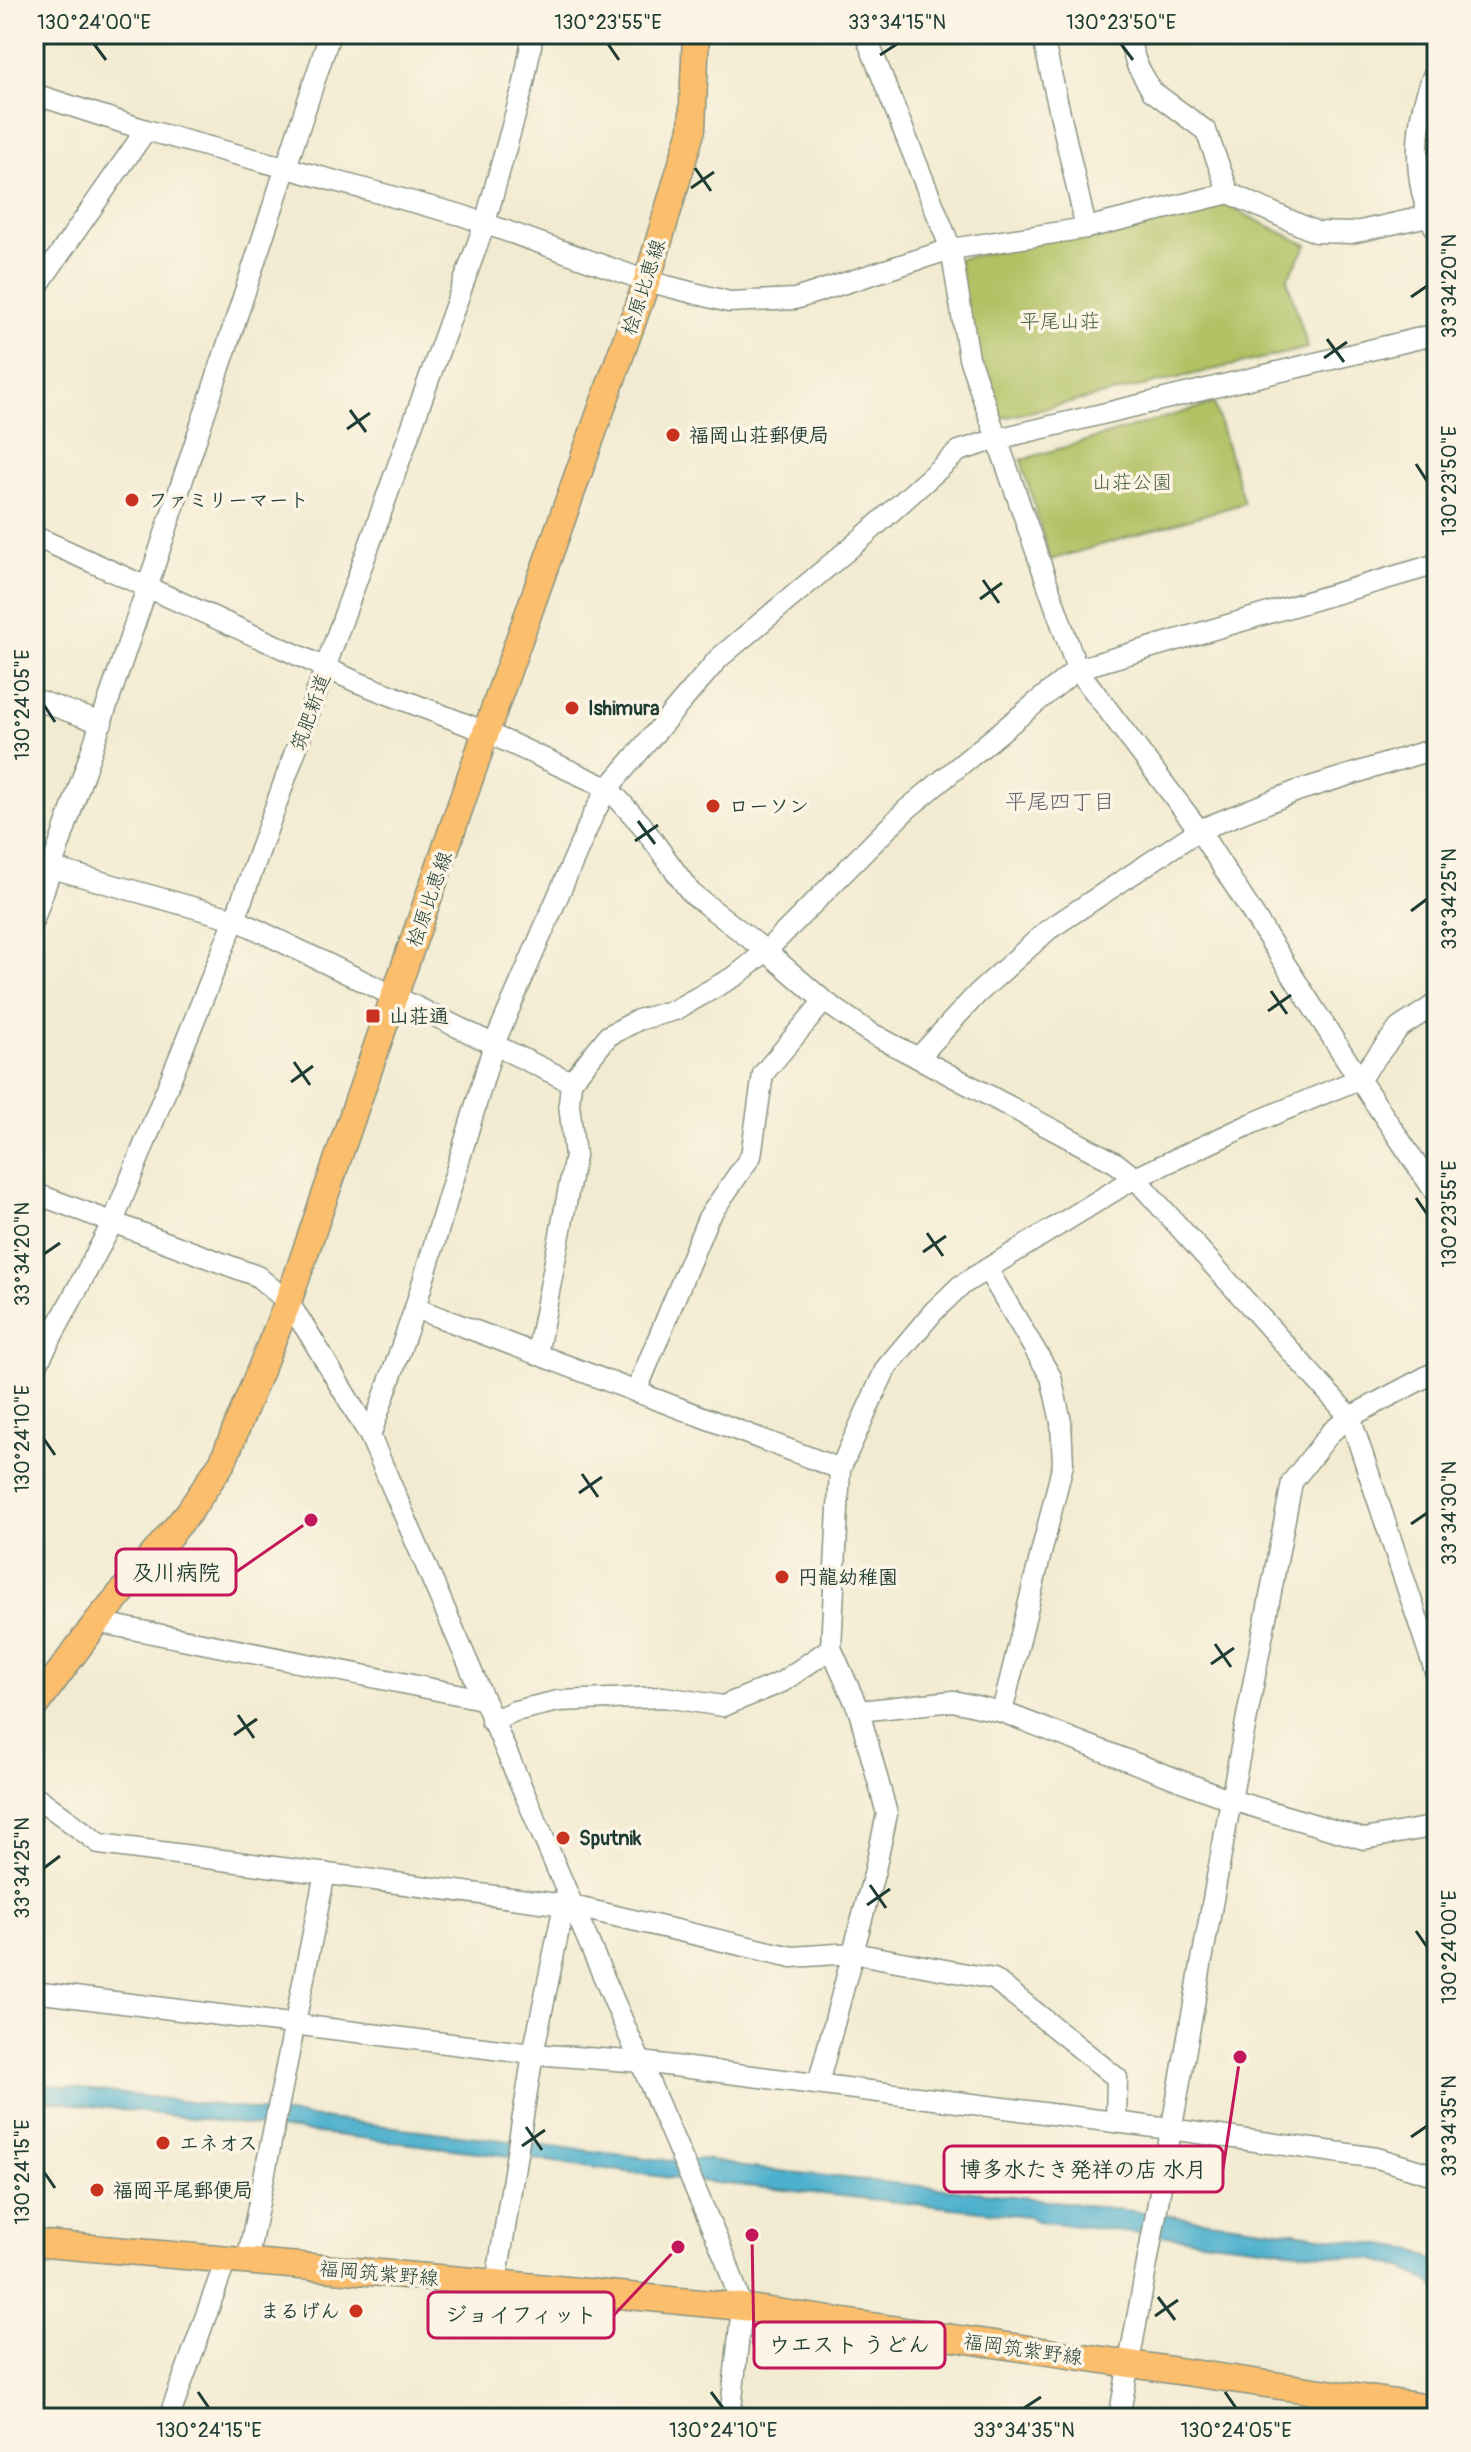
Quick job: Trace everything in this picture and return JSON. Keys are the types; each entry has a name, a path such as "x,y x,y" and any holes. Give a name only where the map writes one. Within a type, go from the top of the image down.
{"main road":[{"name":"桧原比恵線","path":"34,1707 97,1622 189,1512 223,1461 288,1302 647,281 692,129 696,34"},
{"name":"福岡筑紫野線","path":"34,2243 742,2307 1437,2409"}],"street":[{"path":"34,919 43,867 102,723 330,34"},
{"name":"筑肥新道","path":"34,1370 113,1222 235,919 485,223 524,83 533,34"},
{"path":"865,34 951,249 969,358 1077,669 1199,830 1437,1195"},
{"path":"1042,34 1086,228"},
{"path":"1127,34 1137,65 1152,91 1206,131 1229,193"},
{"path":"34,94 146,130 485,223 647,281 729,302 795,299 951,249 1086,228 1229,193 1316,232 1351,233 1434,221 1420,188 1416,154 1427,87 1437,67"},
{"path":"34,291 146,130"},
{"path":"370,1436 415,1308 494,1044 593,815 608,788 719,658 862,538 959,451 997,439 1437,334"},
{"path":"34,536 357,682 486,732 608,788 641,824 691,893 824,1001 869,1032 1116,1163 1135,1178 1350,1417 1437,1677"},
{"path":"537,1355 575,1156 569,1104 571,1082 608,1036 638,1020 675,1010 737,975 766,951 906,810 1077,669 1437,564"},
{"path":"34,699 102,723"},
{"path":"918,1058 977,994 1048,930 1199,830 1297,791 1437,748"},
{"path":"43,867 235,919 571,1082"},
{"path":"636,1392 708,1218 751,1156 763,1074 824,1001"},
{"path":"818,2084 887,1814 859,1711 831,1648 840,1469 886,1368 934,1311 960,1286 1135,1178 1253,1123 1359,1079 1399,1028 1437,1003"},
{"path":"34,1193 257,1276 288,1302 370,1436 568,1905 642,2062 726,2260 742,2307 730,2418"},
{"path":"987,1269 1051,1377 1061,1422 1063,1464 1002,1712"},
{"path":"415,1308 840,1469"},
{"path":"1119,2418 1292,1482 1331,1432 1350,1417 1437,1371"},
{"path":"97,1622 482,1699"},
{"path":"491,1721 515,1711 558,1701 664,1697 723,1706 782,1682 831,1648"},
{"path":"859,1711 953,1701 1002,1712 1231,1800 1364,1839 1437,1826"},
{"path":"34,1795 100,1844 568,1905 792,1957 853,1953 994,1979 1117,2078 1116,2122"},
{"path":"169,2418 236,2261 274,2120 325,1873"},
{"path":"496,2283 533,2054 568,1905"},
{"path":"34,1992 533,2054 642,2062 1170,2129 1377,2158 1437,2176"}],"green space":[{"name":"平尾山荘","path":"1224,204 1307,245 1287,279 1308,348 998,419 974,367 958,259"},
{"name":"山荘公園","path":"1214,403 1244,503 1050,560 1021,460"}],"water":[{"path":"34,2083 664,2160 704,2159 743,2167 1031,2198 1287,2231 1415,2250 1437,2262 1437,2289 1408,2270 1375,2260 1037,2221 1028,2216 671,2178 34,2099"}],"place":[{"name":"福岡山荘郵便局","path":"673,435"},
{"name":"ファミリーマート","path":"132,500"},
{"name":"Ishimura","path":"572,708"},
{"name":"ローソン","path":"713,806"},
{"name":"山荘通","path":"373,1016"},
{"name":"及川病院","path":"311,1520"},
{"name":"円龍幼稚園","path":"782,1577"},
{"name":"Sputnik","path":"563,1838"},
{"name":"博多水たき発祥の店 水月","path":"1240,2057"},
{"name":"エネオス","path":"163,2143"},
{"name":"福岡平尾郵便局","path":"97,2190"},
{"name":"ウエスト うどん","path":"752,2235"},
{"name":"ジョイフィット","path":"678,2247"},
{"name":"まるげん","path":"356,2311"}],"district":[{"name":"平尾四丁目","path":"1060,801"}]}
